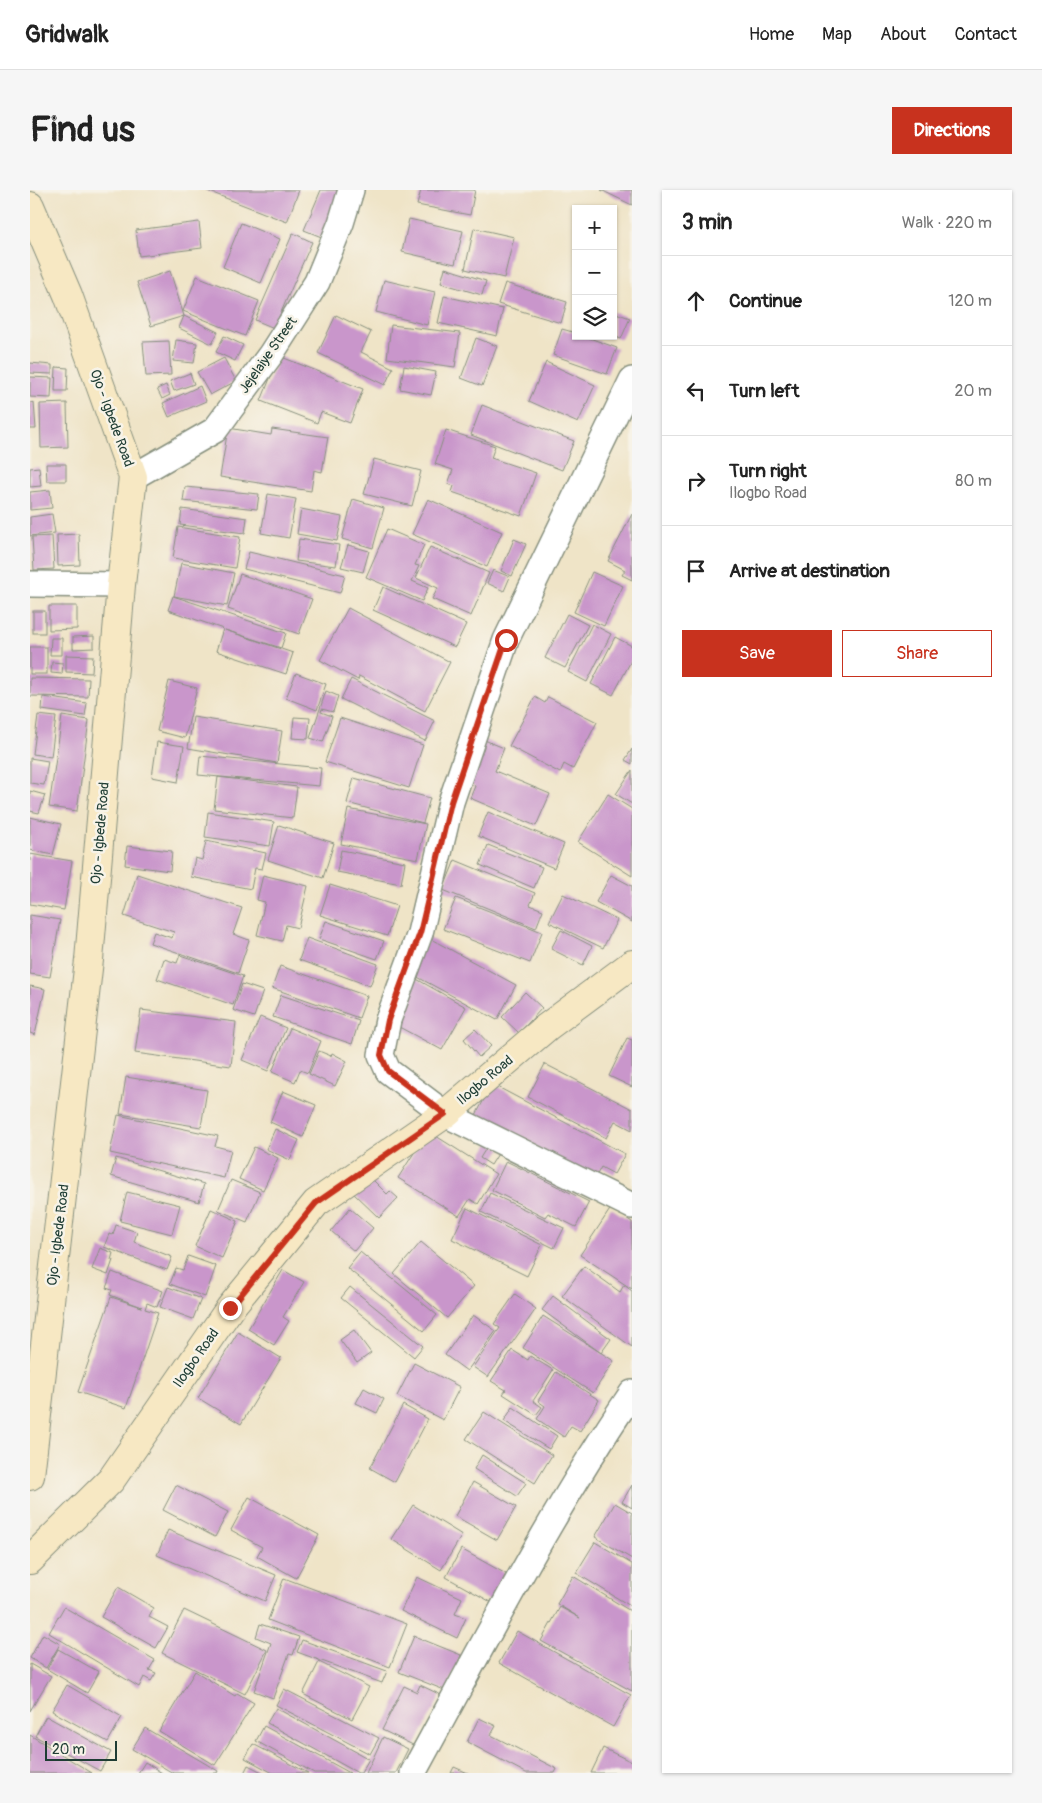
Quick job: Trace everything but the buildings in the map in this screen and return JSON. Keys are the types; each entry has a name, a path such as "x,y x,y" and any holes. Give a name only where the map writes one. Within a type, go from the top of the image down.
{"main road":[{"name":"Ojo - Igbede Road","path":"30,206 68,294 133,477 121,585 89,960 30,1476"},
{"name":"Ilogbo Road","path":"30,1560 111,1480 230,1308 316,1203 445,1114 547,1027 632,964"}],"street":[{"name":"Jejelaiye Street","path":"133,477 215,430 271,354 317,282 341,223 351,190"},
{"path":"632,380 506,640 451,802 420,933 388,1020 381,1055 388,1071 445,1114 632,1206"},
{"path":"30,584 121,585"},
{"path":"413,1773 563,1499 632,1393"}],"route":[{"path":"230,1308 316,1203 445,1114 388,1071 381,1055 388,1020 420,933 451,802 506,640"}]}
